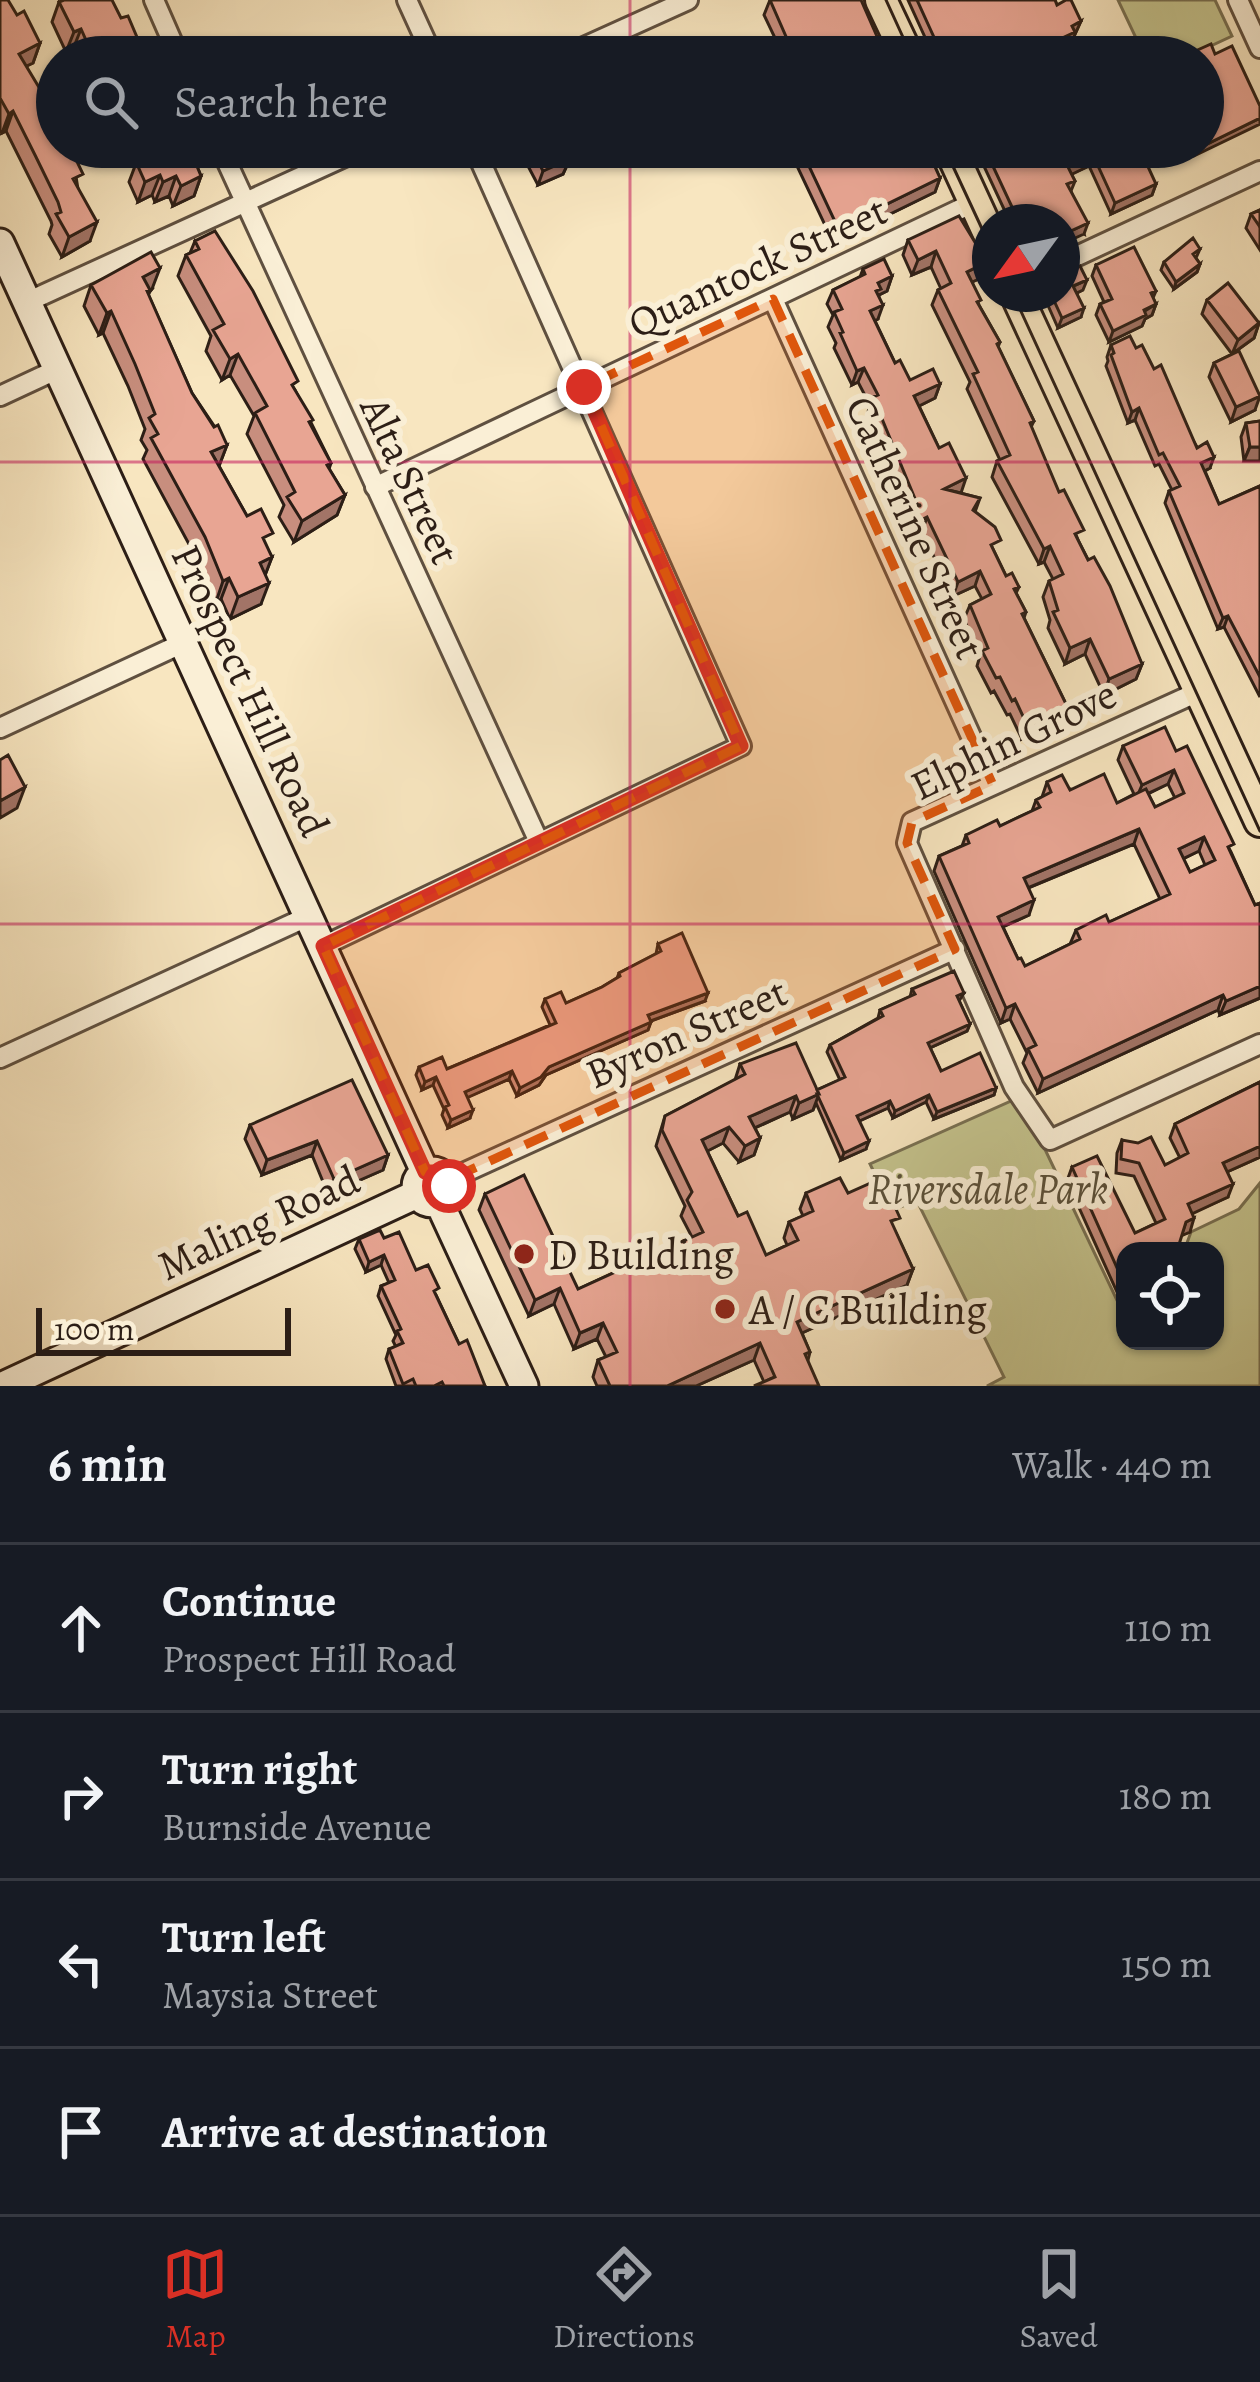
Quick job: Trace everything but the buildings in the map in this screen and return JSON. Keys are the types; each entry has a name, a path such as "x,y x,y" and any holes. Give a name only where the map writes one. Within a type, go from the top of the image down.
{"main road":[{"path":"881,0 898,36"},
{"path":"959,168 974,202"},
{"path":"1024,312 1260,821"}],"street":[{"path":"154,0 170,36"},
{"path":"407,0 423,36"},
{"path":"601,36 657,6 688,0"},
{"path":"1238,0 1260,48"},
{"name":"Alta Street","path":"229,168 538,842"},
{"path":"27,302 321,168"},
{"path":"323,946 741,746 484,168"},
{"path":"1080,255 1260,171"},
{"name":"Quantock Street","path":"375,487 974,202"},
{"name":"Prospect Hill Road","path":"0,243 524,1386"},
{"name":"Catherine Street","path":"772,299 993,785"},
{"path":"0,396 58,369"},
{"path":"0,728 183,643"},
{"name":"Elphin Grove","path":"955,949 907,843 912,822 1200,691"},
{"path":"0,1058 309,916"},
{"path":"955,949 1014,1088 1050,1140 1260,1043"},
{"name":"Byron Street","path":"432,1187 955,949"},
{"name":"Maling Road","path":"3,1386 432,1187"}],"highlighted area":[{"path":"773,299 993,785 912,822 907,843 955,949 448,1180 425,1172 323,946 741,746 584,387"}],"green space":[{"path":"1118,0 1215,0 1232,36 1224,40 1224,36 1135,36"},
{"name":"Riversdale Park","path":"1020,1097 1116,1298 1116,1350 1224,1350 1224,1242 1187,1242 1191,1232 1239,1209 1260,1183 1260,1386 987,1386 1004,1377 917,1201 892,1210 870,1164"}],"tram line":[{"path":"886,0 902,36"},
{"path":"954,168 972,207"},
{"path":"1021,312 1260,831"}],"place":[{"name":"D Building","path":"524,1254"},
{"name":"A / C Building","path":"725,1309"}],"route":[{"path":"449,1186 439,1172 425,1172 323,946 741,746 584,387"}]}
